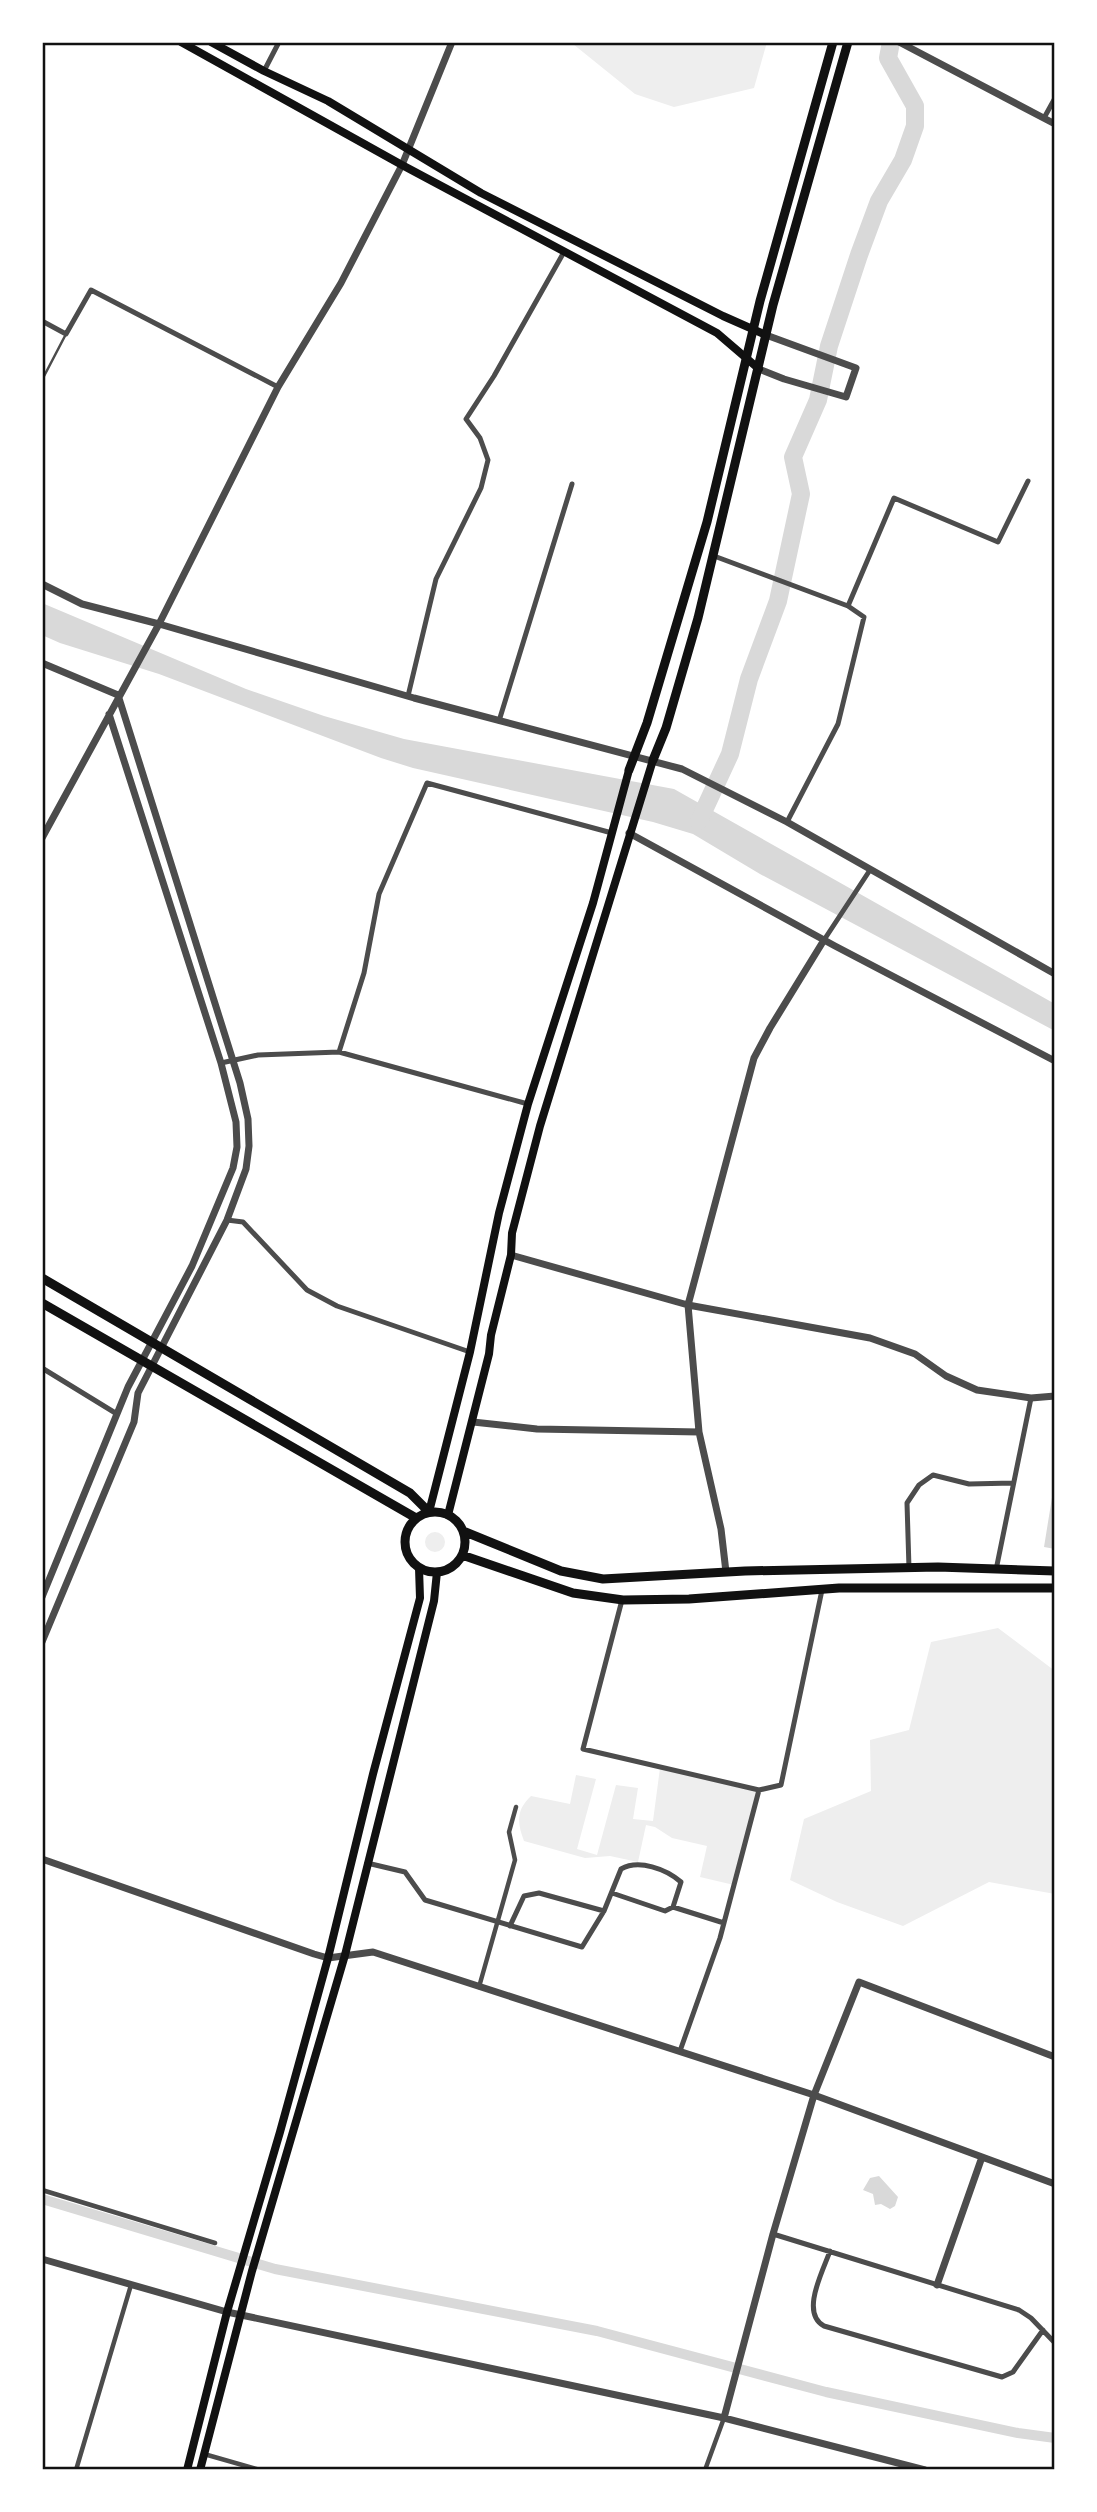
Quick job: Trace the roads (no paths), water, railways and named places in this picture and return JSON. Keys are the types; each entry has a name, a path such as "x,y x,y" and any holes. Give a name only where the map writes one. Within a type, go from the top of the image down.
{"main road":[{"path":"181,42 402,165 717,333 759,369"},
{"path":"211,42 328,102 481,193 723,316 766,335"},
{"path":"429,1512 470,1352 499,1213 528,1104 593,903 633,756 647,723 707,522 753,329 833,42"},
{"path":"448,1515 473,1422 510,1255 512,1233 540,1126 629,833 651,764 666,728 714,556 766,335 848,42"},
{"path":"42,1278 410,1493 429,1512"},
{"path":"42,1303 416,1518"},
{"path":"187,2470 227,2312 328,1958 419,1598 419,1568 407,1553 405,1534 416,1518 429,1512 448,1515 463,1531 463,1555 452,1567 437,1572 419,1568"},
{"path":"463,1531 561,1571 603,1578 909,1568 1055,1571"},
{"path":"463,1555 573,1593 622,1600 689,1599 822,1590 1055,1588"},
{"path":"200,2470 247,2290 345,1955 434,1601 437,1572"}],"street":[{"path":"264,71 279,42"},
{"path":"42,838 150,636 159,624 278,387 341,283 402,165 452,42"},
{"path":"902,44 1055,124"},
{"path":"1044,118 1055,98"},
{"path":"408,696 436,579 481,488 488,460 480,438 466,419 494,376 564,252"},
{"path":"42,321 66,334 91,290 278,387"},
{"path":"759,369 807,387 846,397 856,368 766,335"},
{"path":"848,606 894,498 998,542 1028,481"},
{"path":"499,721 572,484"},
{"path":"714,556 848,606 864,617 838,724 787,822"},
{"path":"42,584 82,604 704,778 1055,974"},
{"path":"42,663 118,695 233,1060 248,1119 249,1146 246,1169 227,1220 201,1273 156,1345 141,1360 42,1597"},
{"path":"42,1642 134,1422 138,1393 233,1168 237,1147 236,1122 220,1063 108,714"},
{"path":"339,1052 364,973 379,894 427,783 612,833"},
{"path":"629,833 824,940 1055,1061"},
{"path":"726,1572 721,1529 699,1432 688,1305 754,1058 824,940 870,870"},
{"path":"220,1063 258,1055 339,1052 528,1104"},
{"path":"227,1220 243,1222 307,1290 337,1306 470,1352"},
{"path":"510,1255 688,1305 870,1338 915,1354 962,1384 994,1394 1031,1398 1055,1396"},
{"path":"42,1368 117,1414"},
{"path":"996,1570 1031,1398"},
{"path":"473,1422 537,1429 699,1432"},
{"path":"909,1568 907,1503 919,1485 933,1475 968,1484 1013,1483"},
{"path":"622,1600 583,1749 759,1790 781,1785 822,1590"},
{"path":"680,2052 724,1923 759,1790"},
{"path":"480,1987 515,1860 509,1832 516,1807"},
{"path":"42,1859 328,1958 373,1952 814,2095 1055,2184"},
{"path":"367,1864 405,1872 425,1900 582,1947 604,1911 621,1869 630,1864 639,1864 674,1876 681,1882 673,1907"},
{"path":"510,1926 524,1896 539,1893 604,1911"},
{"path":"612,1893 665,1911 673,1907 724,1923"},
{"path":"705,2470 724,2418 773,2234 814,2095 859,1982 1055,2057"},
{"path":"937,2286 982,2157"},
{"path":"42,2190 215,2242"},
{"path":"773,2234 1018,2310 1031,2318 1055,2343"},
{"path":"830,2251 813,2303 815,2319 824,2326 1002,2377 1013,2372 1043,2330"},
{"path":"42,2259 227,2312 724,2418 925,2470"},
{"path":"76,2470 131,2285"},
{"path":"204,2454 260,2470"}],"lane":[{"path":"42,380 66,334"}],"waterway":[{"path":"699,821 730,754 749,679 778,601 801,494 793,457 818,400 829,346 859,255 879,201 903,160 915,126 915,106 888,58 891,42"},
{"path":"42,2199 275,2269 597,2331 826,2392 1018,2433 1055,2438"}]}
